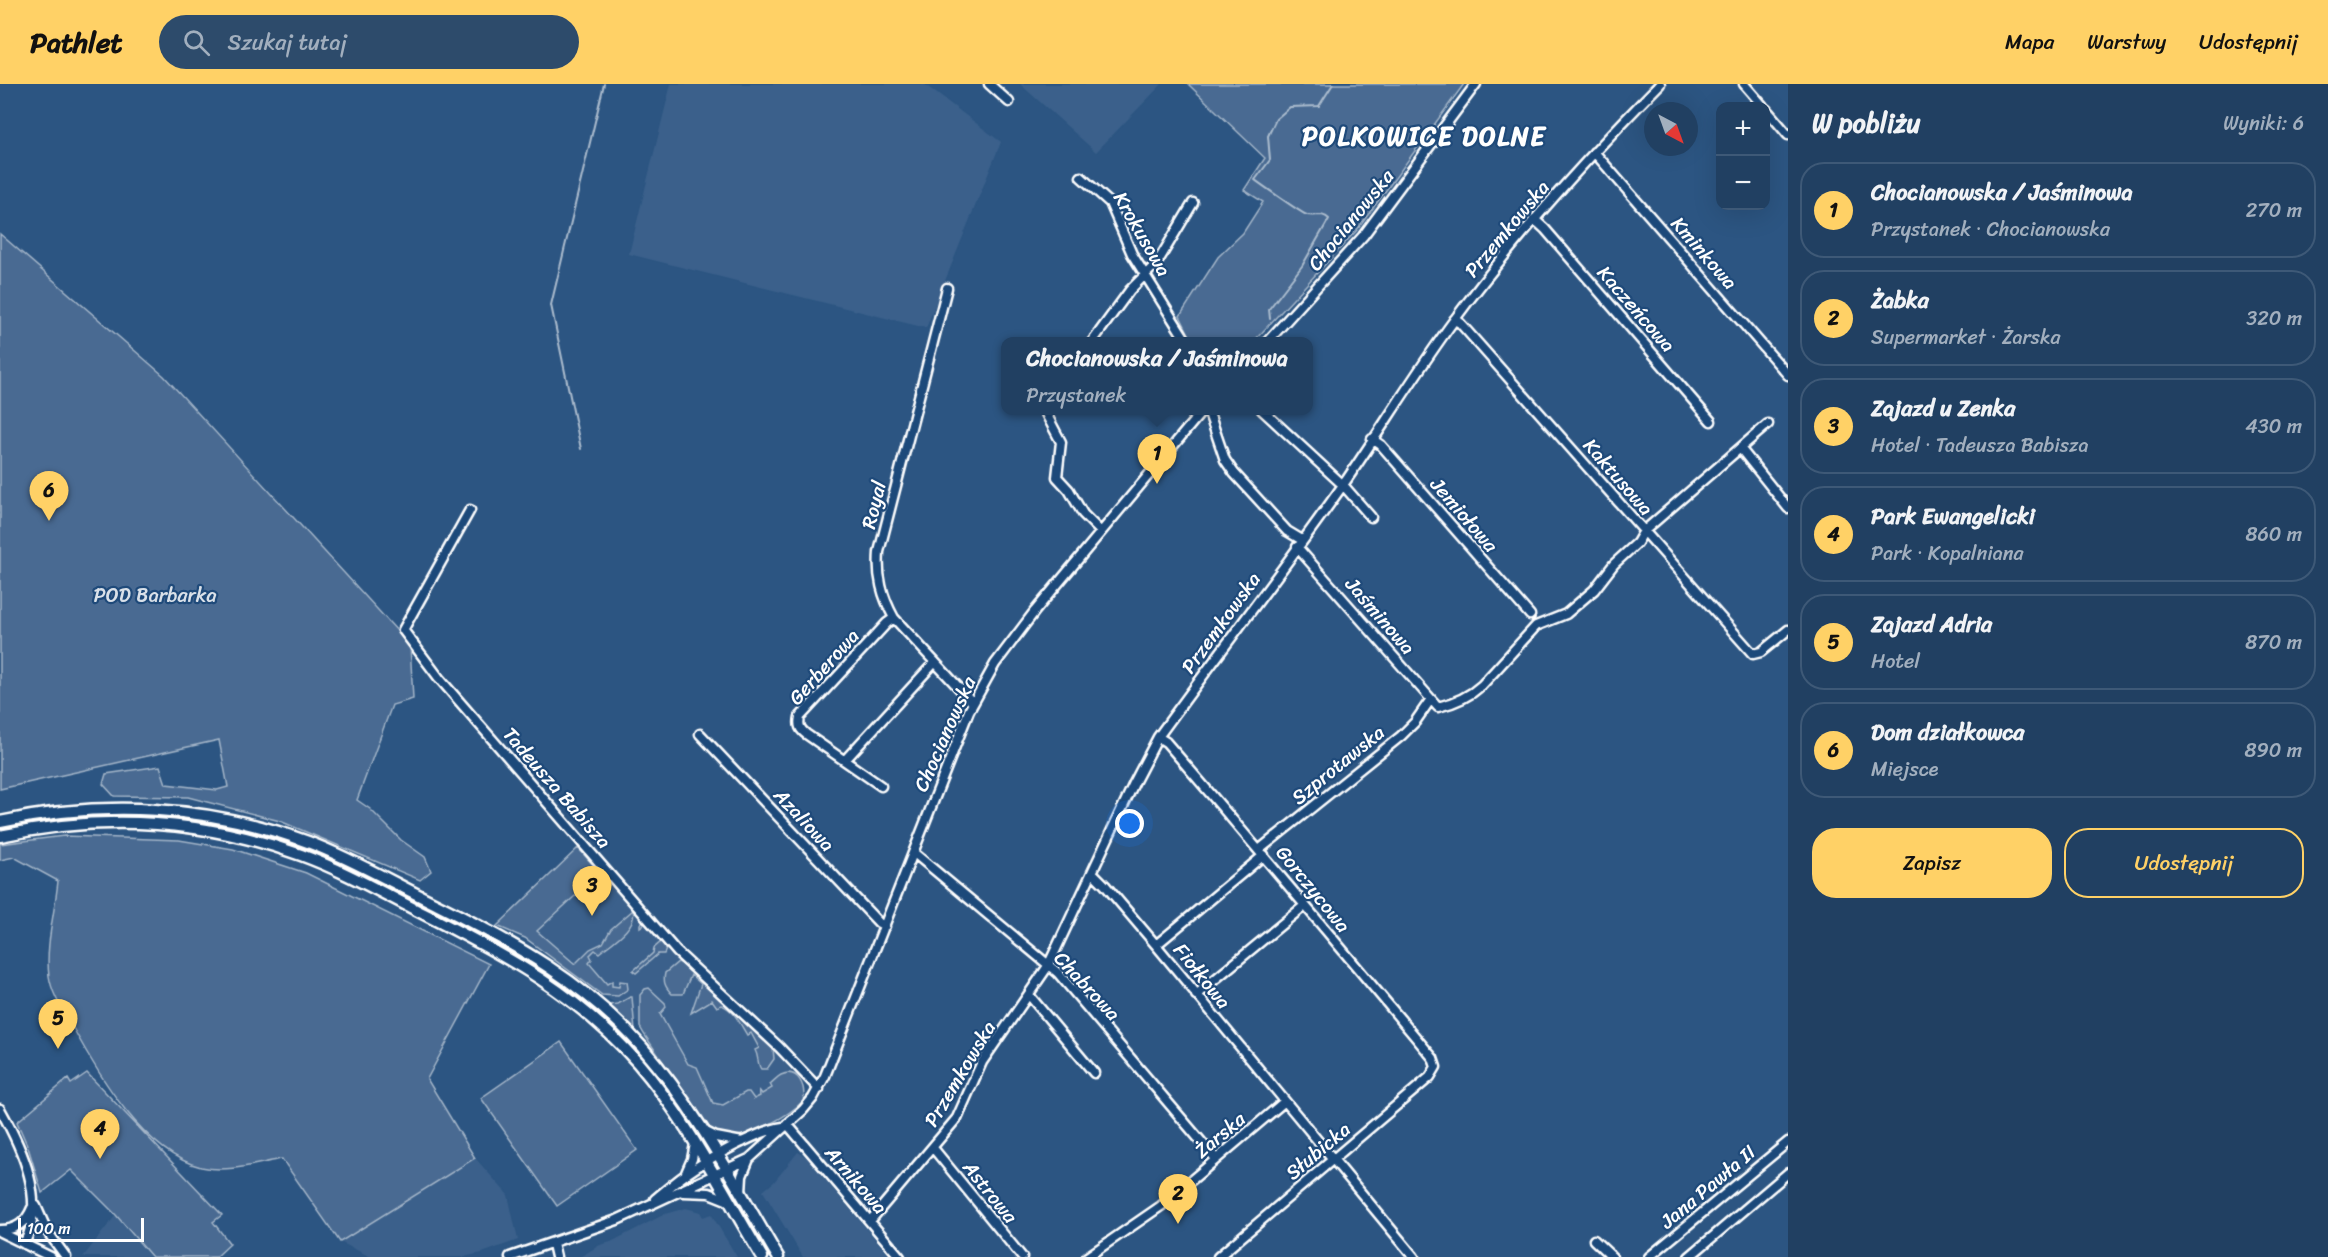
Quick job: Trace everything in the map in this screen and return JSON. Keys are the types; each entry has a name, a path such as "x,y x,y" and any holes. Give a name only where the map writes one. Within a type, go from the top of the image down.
{"main road":[{"path":"0,822 60,811 112,808 181,811 251,824 309,843 505,939 565,977 601,1006 642,1047 677,1091 704,1131 778,1257"},
{"path":"0,836 64,825 148,823 250,838 341,872 498,951 558,989 639,1064 670,1105 695,1144 762,1257"}],"street":[{"path":"989,84 1009,102"},
{"name":"Chocianowska","path":"1272,337 1363,236 1476,84"},
{"name":"Przemkowska","path":"870,1221 957,1118 982,1062 1048,966 1158,737 1343,485 1454,320 1534,219 1594,152 1660,84"},
{"path":"1744,84 1759,102"},
{"path":"1770,115 1788,135"},
{"name":"Kminkowa","path":"1594,152 1788,375"},
{"name":"Krokusowa","path":"1081,177 1110,203 1132,254 1184,337"},
{"path":"1096,337 1130,290 1157,263 1193,203"},
{"name":"Kaczeńcowa","path":"1534,219 1711,421"},
{"name":"Royal","path":"947,288 879,552 878,576 880,589 894,618 973,703"},
{"name":"Kaktusowa","path":"1454,320 1460,323 1753,654 1757,654 1788,630"},
{"path":"1046,415 1061,442 1057,477 1069,490 1083,514 1101,532"},
{"name":"Chocianowska","path":"643,1208 749,1159 803,1110 819,1089 914,853 958,734 995,664 1101,532 1201,415"},
{"name":"Jaśminowa","path":"1210,415 1225,460 1234,473 1299,544 1438,707 1451,704 1473,693 1505,662 1536,626 1572,610 1594,590 1644,531"},
{"path":"1266,415 1343,485 1371,517"},
{"path":"1644,531 1768,424"},
{"name":"Jemiołowa","path":"1372,439 1381,445 1530,615"},
{"path":"1740,448 1788,508"},
{"name":"Tadeusza Babisza","path":"470,510 403,630 439,678 676,952 779,1047 819,1089"},
{"name":"Gerberowa","path":"881,786 800,729 800,717 894,618"},
{"path":"845,760 935,662"},
{"name":"Szprotawska","path":"1156,945 1401,736 1415,722 1431,699"},
{"name":"Azaliowa","path":"700,734 879,923 885,926"},
{"name":"Gorczycowa","path":"1158,737 1166,742 1262,853 1432,1058 1436,1067"},
{"name":"Chabrowa","path":"914,853 1058,973 1216,1159"},
{"name":"Fiołkowa","path":"1093,873 1156,945 1414,1257"},
{"path":"1196,995 1304,906"},
{"path":"1029,995 1094,1073"},
{"name":"Słubicka","path":"1218,1257 1430,1077 1436,1067"},
{"name":"Żarska","path":"1087,1257 1161,1206 1286,1101"},
{"path":"0,1109 22,1156 34,1202 47,1232 66,1257"},
{"path":"510,1257 553,1244 643,1208 685,1175 772,1128 785,1126"},
{"name":"Arnikowa","path":"785,1126 900,1257"},
{"path":"704,1131 716,1137 742,1143"},
{"name":"Jana Pawła II","path":"1650,1257 1788,1142"},
{"path":"685,1175 695,1144"},
{"name":"Astrowa","path":"933,1148 1022,1257"},
{"path":"741,1194 742,1176 749,1159"},
{"name":"Jana Pawła II","path":"1689,1257 1788,1173"},
{"path":"680,1192 709,1193 729,1201"},
{"path":"0,1231 12,1229 24,1222 34,1202"},
{"path":"24,1244 33,1223 34,1202"},
{"path":"0,1231 51,1257"},
{"path":"1594,1240 1605,1254 1612,1257"},
{"path":"553,1244 556,1257"}],"shaded area":[{"path":"671,84 924,84 1001,142 926,328 629,254"},
{"path":"1020,84 1162,84 1096,152"},
{"path":"578,848 641,915 682,964 773,1048 793,1074 797,1084 713,1125 651,1036 623,1009 525,938 497,926"},
{"path":"798,1152 806,1157 890,1257 803,1257 763,1191 774,1182"},
{"path":"475,1158 508,1195 518,1240 463,1257 371,1257 340,1242"},
{"path":"686,1208 700,1212 703,1217 711,1214 737,1257 580,1257 665,1214"},
{"path":"116,1215 139,1242 152,1257 83,1257"}],"green space":[{"path":"1188,84 1464,84 1357,230 1258,337 1190,337 1180,316 1218,257 1243,233 1263,202 1244,190 1265,158"},
{"name":"POD Barbarka","path":"0,234 164,376 410,645 413,699 392,705 357,800 370,809 401,840 425,857 431,871 420,880 280,821 188,797 114,796 103,784 106,774 160,766 166,784 217,790 228,787 219,740 0,789"},
{"path":"64,836 179,840 233,849 306,873 489,964 427,1079 475,1158 340,1242 282,1159 242,1167 211,1169 180,1159 160,1146 142,1129 109,1088 53,990 49,976 48,953 58,881 14,857 0,860 0,844"},
{"path":"578,848 610,884 594,898 575,896 537,931 575,964 590,949 603,943 611,929 633,910 628,928 599,953 595,950 590,955 592,959 589,963 607,984 612,981 612,986 619,987 620,981 627,982 628,989 618,996 602,995 525,938 497,926"},
{"path":"644,920 659,938 646,923 640,927"},
{"path":"662,941 667,947 664,954 658,954 636,973 633,971 653,953 654,948"},
{"path":"678,962 773,1048 774,1059 767,1069 760,1067 755,1050 759,1048 751,1033 747,1035 736,1017 726,1007 721,1005 717,1007 712,1000 691,1013 701,984 691,975 683,994 672,994 666,987 665,973"},
{"path":"649,988 665,1003 666,1007 660,1014 688,1064 697,1067 713,1103 723,1105 746,1092 749,1092 754,1099 760,1096 759,1090 762,1094 772,1088 770,1084 787,1073 797,1076 800,1080 803,1101 779,1119 739,1136 717,1132 705,1124 640,1027 640,995"},
{"path":"632,997 635,1031 606,1005 618,1004"},
{"path":"561,1042 637,1150 557,1206 481,1098"},
{"path":"87,1073 222,1215 213,1222 230,1244 216,1257 152,1257 116,1215 71,1170 42,1193 28,1147 17,1122 68,1079 71,1084"}],"waterway":[{"path":"581,449 551,305 604,84"},
{"path":"1270,319 1269,309 1302,266 1329,219 1303,213 1255,180 1270,160 1268,136 1276,119 1290,107 1319,106 1333,84"}],"place":[{"name":"Chocianowska / Jaśminowa","path":"1157,484"},
{"name":"Dom działkowca","path":"49,521"},
{"name":"Zajazd u Zenka","path":"592,916"},
{"name":"Zajazd Adria","path":"58,1049"},
{"name":"Park Ewangelicki","path":"100,1159"},
{"name":"Żabka","path":"1178,1224"}],"district":[{"name":"POLKOWICE DOLNE","path":"1424,136"}]}
